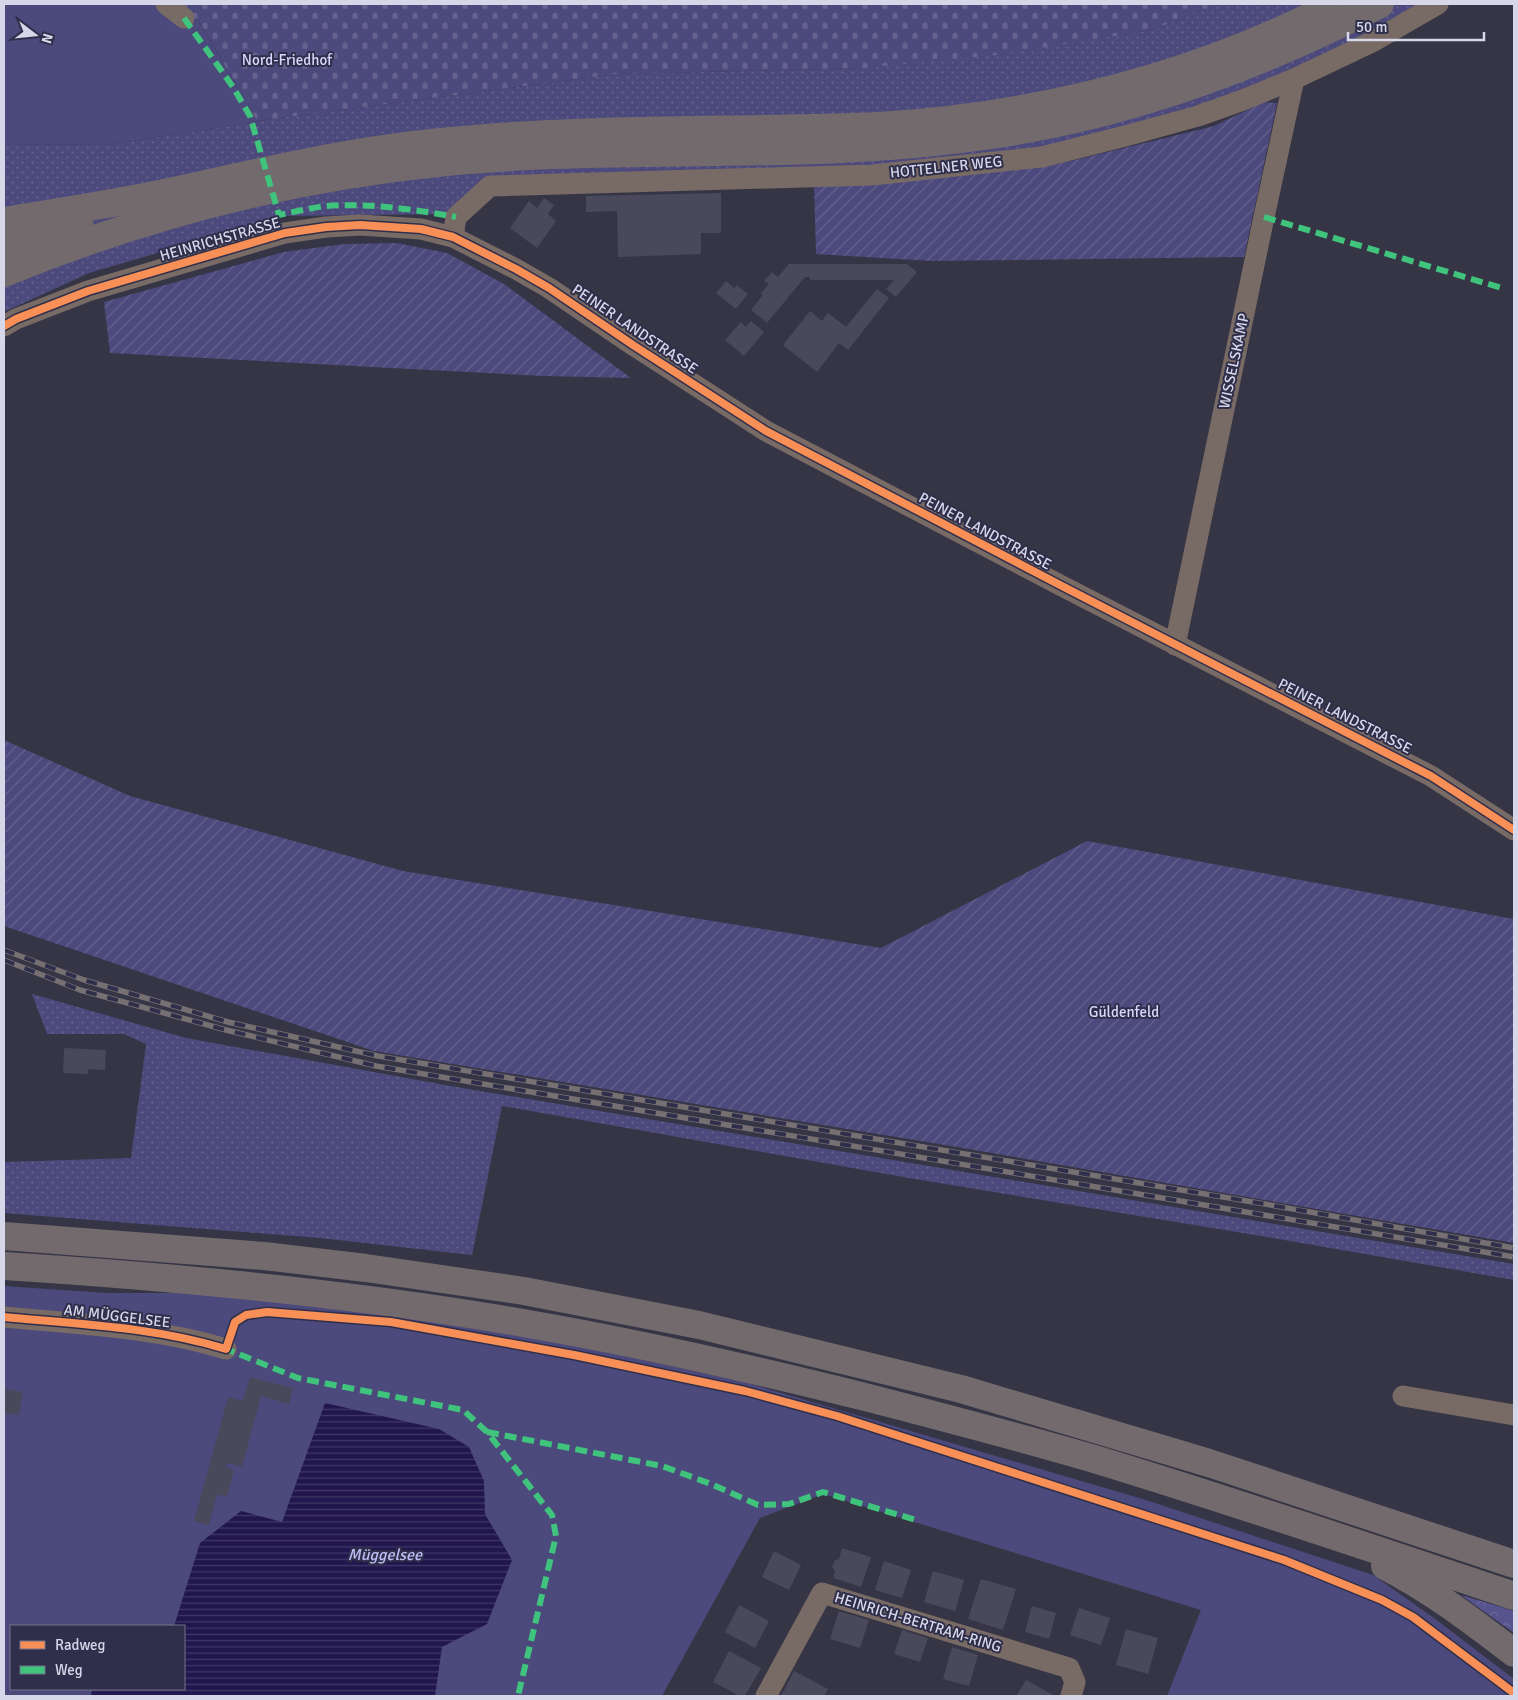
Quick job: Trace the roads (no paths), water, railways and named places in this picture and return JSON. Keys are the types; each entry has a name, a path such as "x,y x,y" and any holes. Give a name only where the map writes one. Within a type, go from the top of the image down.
{"highway":[{"path":"4,273 57,252 250,184 282,177 371,150 499,137 830,128 929,123 975,117 1074,99 1131,85 1222,54 1336,4"},
{"path":"282,177 377,170 502,157 881,146 976,138 1079,120 1185,89 1275,55 1339,26 1380,4"},
{"path":"4,222 173,191 250,184"},
{"path":"4,250 105,212 173,191"},
{"path":"4,1236 264,1256 366,1268 524,1292 699,1325 970,1392 1209,1464 1514,1564"},
{"path":"4,1266 91,1271 230,1283 368,1298 524,1323 695,1357 823,1386 1117,1466 1514,1596"},
{"path":"1320,1532 1407,1577 1450,1605 1514,1653"}],"street":[{"path":"166,4 184,18"},
{"name":"HOTTELNER WEG","path":"452,238 456,217 490,186 872,175 1042,157 1198,116 1294,79 1374,41 1438,4"},
{"name":"WISSELSKAMP","path":"1175,644 1294,79"},
{"name":"HEINRICHSTRASSE","path":"4,326 16,319 88,291 285,233 326,227 360,226 420,229 452,238"},
{"name":"PEINER LANDSTRASSE","path":"452,238 516,269 549,288 766,431 1431,776 1514,830"},
{"name":"AM MÜGGELSEE","path":"4,1317 136,1329 199,1340 226,1349"},
{"path":"1403,1396 1514,1415"},
{"name":"HEINRICH-BERTRAM-RING","path":"766,1696 822,1593 1069,1668 1075,1682 1071,1696"}],"water":[{"name":"Müggelsee","path":"325,1403 439,1429 469,1447 484,1481 485,1514 512,1560 487,1624 442,1647 435,1696 91,1696 92,1690 185,1690 185,1625 174,1625 200,1543 241,1511 282,1522"}],"railway":[{"path":"4,950 84,980 228,1022 378,1056 1259,1203 1514,1248"},
{"path":"4,960 80,990 226,1030 376,1066 1514,1257"}],"park label":[{"name":"Nord-Friedhof","path":"287,60"},
{"name":"Güldenfeld","path":"1124,1012"}]}
